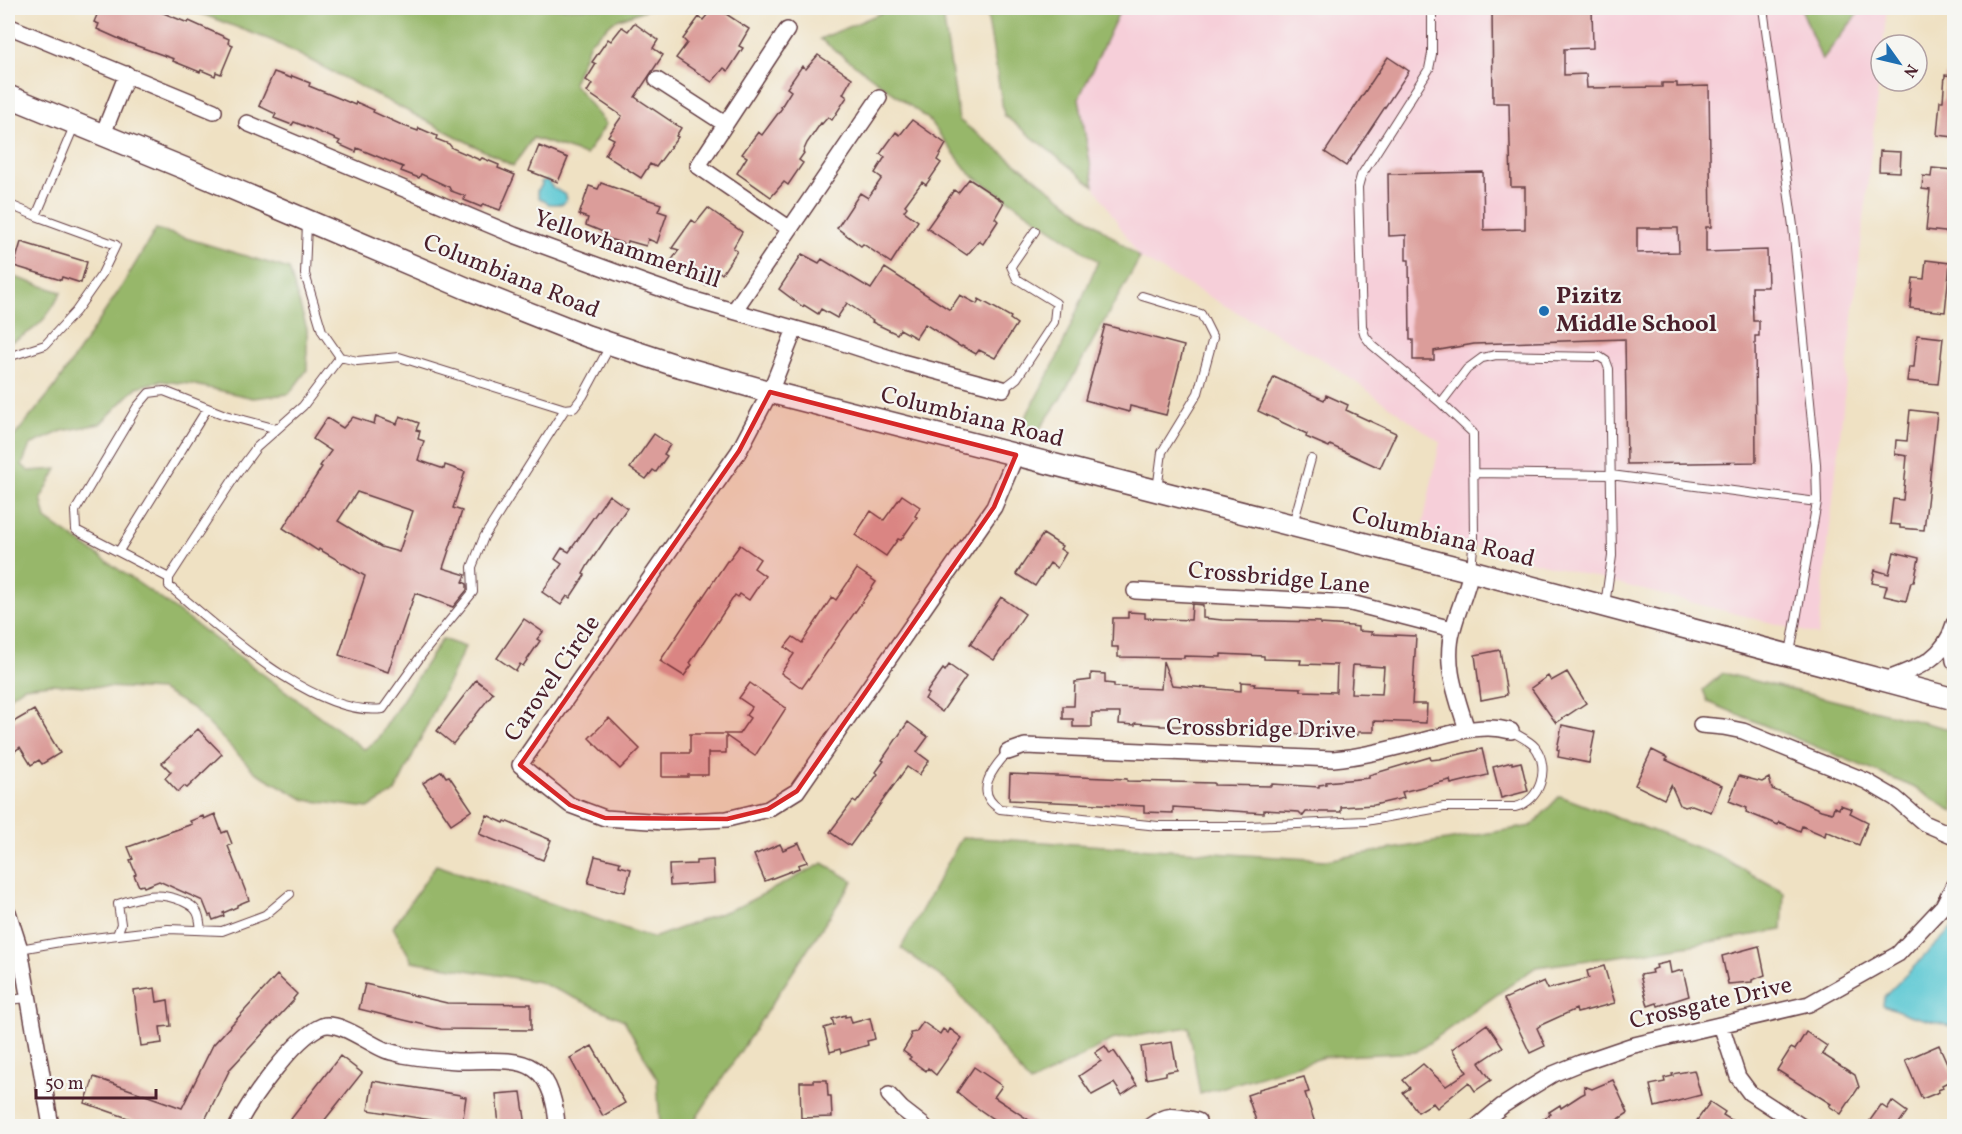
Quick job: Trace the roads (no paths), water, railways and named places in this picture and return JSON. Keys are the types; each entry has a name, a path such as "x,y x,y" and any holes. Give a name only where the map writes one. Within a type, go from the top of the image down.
{"main road":[{"name":"Columbiana Road","path":"8,96 468,289 610,344 675,365 770,392 1471,571 1954,699"}],"street":[{"path":"8,26 214,111"},
{"path":"787,30 698,166 790,228"},
{"path":"103,134 127,74"},
{"path":"657,80 725,124"},
{"path":"734,310 879,98"},
{"name":"Yellowhammerhill","path":"247,123 514,235 691,299 795,328 902,362 1004,389"},
{"path":"770,392 795,328"},
{"name":"Carovel Circle","path":"770,392 739,452 520,765 570,805 605,818 664,822 727,819 768,809 797,791 994,507 1017,455"},
{"path":"1467,730 1452,679 1449,652 1452,629 1467,592 1471,571"},
{"name":"Crossbridge Lane","path":"1135,591 1351,603 1452,629"},
{"path":"1953,629 1954,661"},
{"path":"1885,680 1923,666 1940,651 1953,629"},
{"path":"1701,725 1743,731 1866,781 1895,798 1924,823 1954,836"},
{"name":"Crossbridge Drive","path":"1008,752 1025,746 1333,759 1357,757 1467,730 1498,727 1511,731"},
{"name":"Crossgate Drive","path":"1478,1126 1530,1088 1553,1074 1580,1063 1630,1046 1809,1004 1898,954 1949,901 1954,885"},
{"path":"8,912 20,949 51,1126"},
{"path":"237,1126 251,1100 269,1076 310,1033 327,1025 342,1028 386,1050 405,1055 457,1061 510,1061 534,1068 550,1089 557,1116 557,1126"},
{"path":"1721,1025 1738,1077 1750,1093 1801,1126"},
{"path":"889,1095 902,1109 924,1126"},
{"path":"1150,1126 1163,1117 1198,1121"}],"lane":[{"path":"1432,8 1432,54 1429,69 1360,176 1358,188 1362,326 1365,336 1372,345 1473,433 1474,537 1471,571"},
{"path":"1763,8 1793,226 1816,464 1816,502 1789,654"},
{"path":"36,216 75,123"},
{"path":"8,204 116,245 102,274 76,311 45,345 8,357"},
{"path":"307,220 305,274 322,331 340,357 357,361 399,357 565,409 574,408 583,396 610,344"},
{"path":"1004,389 1017,378 1054,322 1056,303 1017,279 1011,266 1035,231"},
{"path":"1142,296 1201,314 1213,338 1198,393 1162,452 1157,492"},
{"path":"1441,403 1467,369 1482,358 1496,355 1600,357 1606,361 1609,369 1612,556 1605,606"},
{"path":"340,357 303,406 256,448 169,578 169,586 238,643 294,683 356,709 383,709 423,653 473,592 472,567 484,537 565,409"},
{"path":"169,578 76,530 75,511 136,407 149,393 164,391 207,408 277,429"},
{"path":"119,551 207,408"},
{"path":"1292,527 1311,459"},
{"path":"1473,473 1611,475 1816,502"},
{"path":"1008,752 996,765 986,788 990,803 1000,809 1158,826 1296,825 1366,821 1444,807 1524,805 1536,794 1541,783 1541,759 1533,745 1511,731"},
{"path":"20,949 168,928 222,931 265,915 290,894"},
{"path":"117,934 121,924 118,904 137,897 155,895 168,895 191,905 198,914 201,930"},
{"path":"8,1000 28,998"}],"water":[{"path":"547,180 553,188 566,195 563,204 549,204 539,198 537,191 542,185 541,182"},
{"path":"1954,926 1954,1027 1909,1015 1883,1005 1884,997"}],"place":[{"name":"Pizitz Middle School","path":"1544,311"}]}
